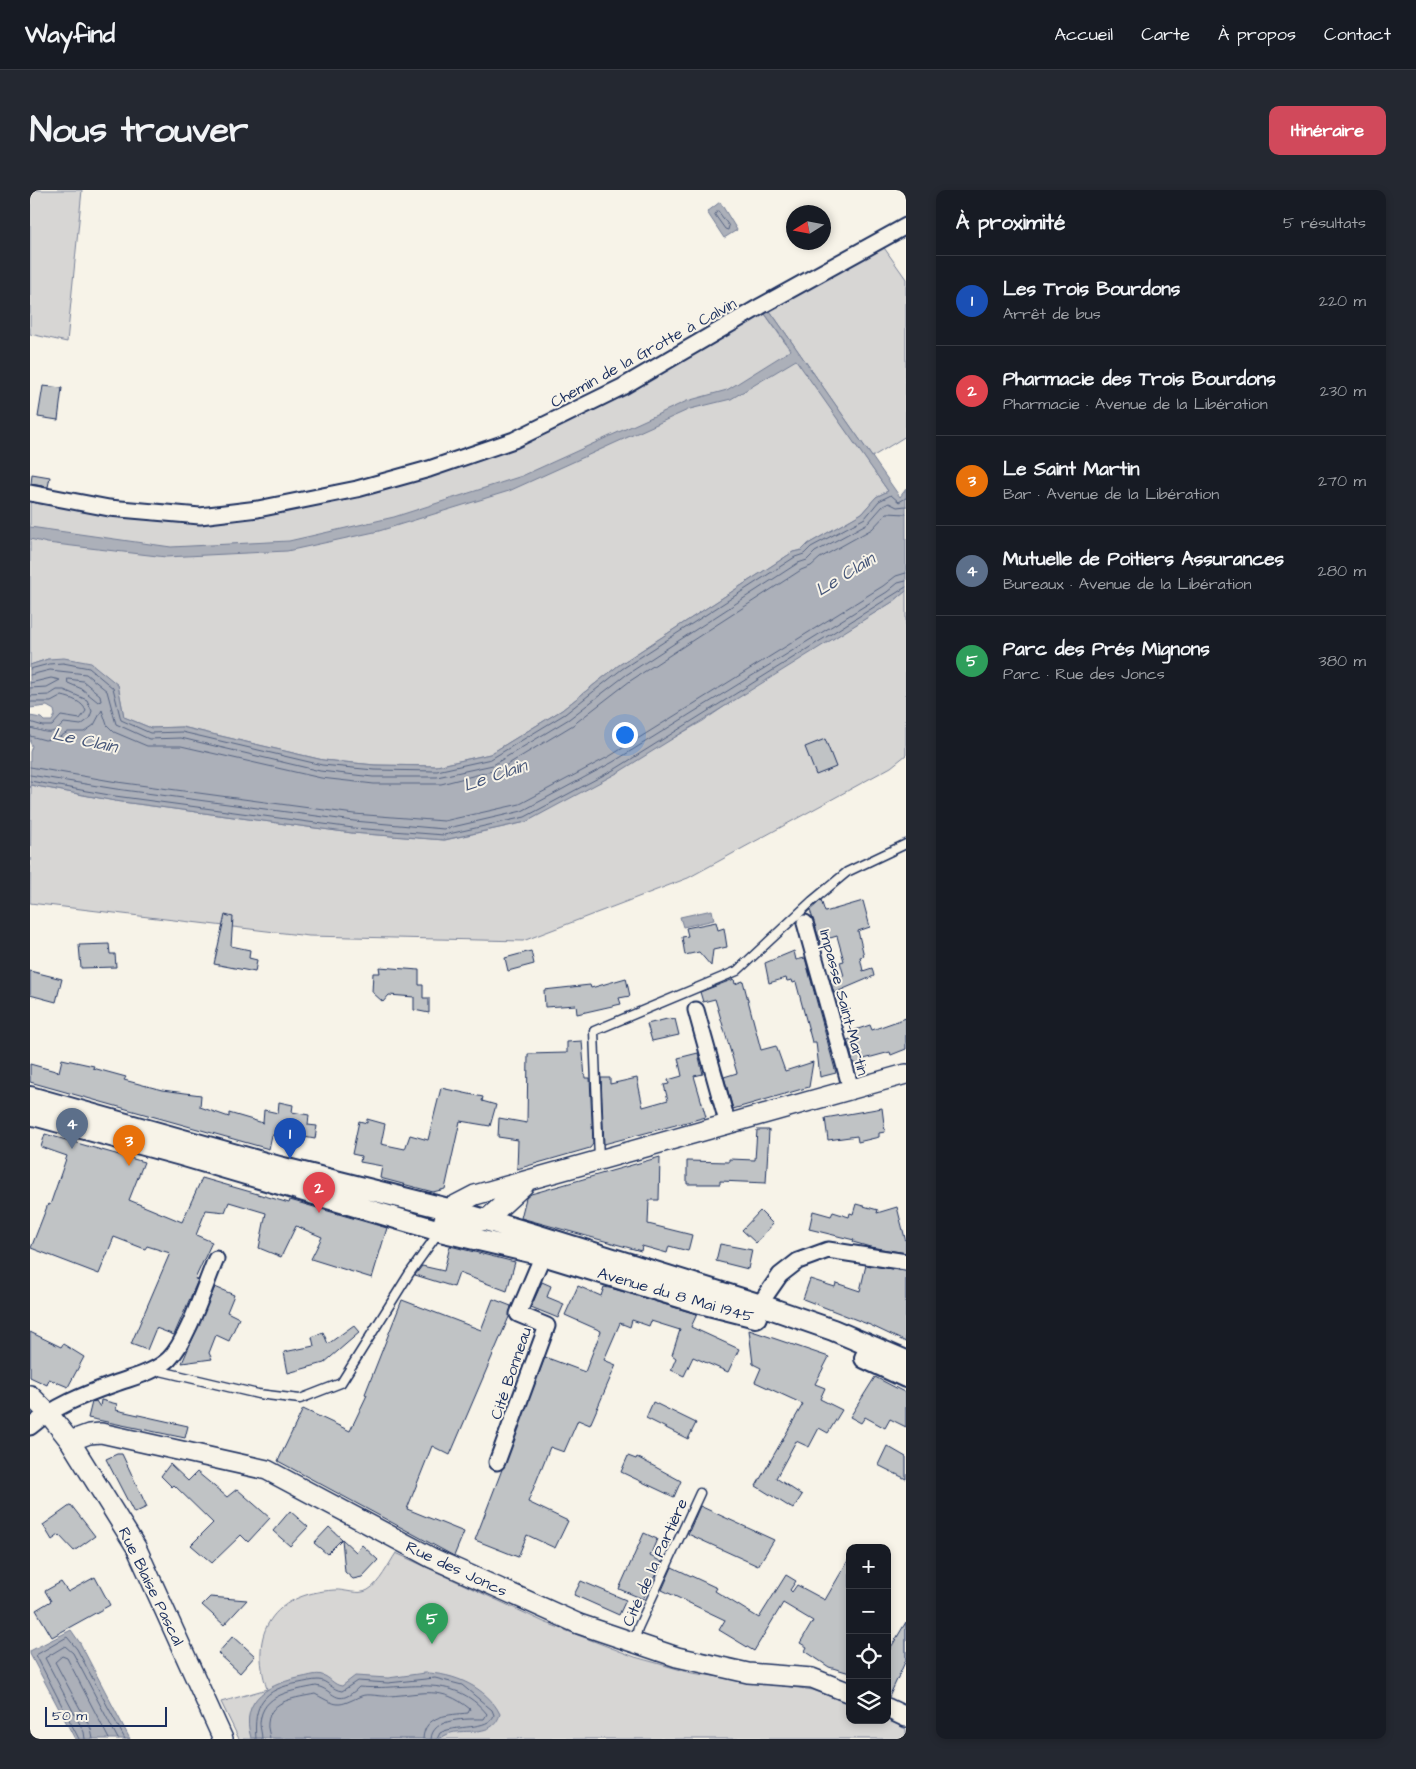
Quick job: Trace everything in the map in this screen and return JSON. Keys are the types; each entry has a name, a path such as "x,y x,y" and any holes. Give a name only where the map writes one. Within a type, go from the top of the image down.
{"main road":[{"path":"31,1104 315,1185"},
{"name":"Avenue du 8 Mai 1945","path":"315,1185 448,1209 486,1220 759,1311 833,1330 906,1361"},
{"name":"Avenue du 8 Mai 1945","path":"315,1185 440,1231 543,1255 693,1301 759,1311 879,1363 906,1377"}],"street":[{"name":"Chemin de la Grotte à Calvin","path":"30,493 103,508 200,516 258,509 357,489 429,470 514,440 622,387 761,306 906,226"},
{"name":"Impasse Saint-Martin","path":"805,923 851,1089"},
{"path":"696,1010 728,1125"},
{"path":"440,1231 448,1209 475,1195 599,1162 906,1074"},
{"path":"440,1231 486,1220 527,1182"},
{"path":"759,1311 780,1275 798,1261 828,1250 906,1262"},
{"name":"Cité Bonneau","path":"497,1462 546,1326 518,1314 543,1255"},
{"path":"30,1428 47,1412 71,1400 155,1369 170,1358 216,1259"},
{"name":"Rue Blaise Pascal","path":"30,1395 47,1412 70,1442 136,1547 223,1739"},
{"name":"Rue des Joncs","path":"70,1442 89,1434 101,1433 267,1470 432,1558 579,1624 677,1657 748,1673 812,1678 846,1692"},
{"path":"891,1710 906,1717"}],"lane":[{"path":"599,1162 594,1031 736,971 812,901 847,872 906,844"},
{"path":"155,1369 258,1394 300,1399 341,1383 409,1274 440,1231"},
{"name":"Cité de la Partière","path":"634,1643 638,1628 700,1493"}],"shaded area":[{"path":"30,190 82,190 67,342 30,334"},
{"path":"880,242 906,279 906,436 872,457 768,308"},
{"path":"763,311 888,491 876,497 862,513 808,544 802,550 793,552 619,665 562,710 490,754 437,766 375,765 323,760 182,727 151,728 124,717 118,685 48,659 30,665 30,495 109,508 258,509 514,440"},
{"path":"906,591 906,755 891,767 688,878 523,941 309,936 30,903 31,785 115,801 352,833 445,840 526,822 703,721 753,687 894,601"},
{"path":"396,1553 544,1622 635,1657 692,1673 813,1690 846,1702 846,1724 891,1724 891,1722 906,1729 906,1739 239,1739 221,1702 267,1689 262,1668 261,1650 264,1633 271,1619 281,1608 296,1599 313,1593 334,1590 364,1592 372,1587"}],"water":[{"path":"720,202 737,230 724,238 707,212"},
{"name":"Le Clain","path":"768,308 900,497 906,489 906,591 894,601 619,772 526,822 444,840 352,833 115,801 31,785 30,788 30,752 32,746 30,742 30,716 41,718 44,721 52,721 55,715 54,710 47,706 30,708 30,665 48,659 64,658 91,663 118,685 124,717 151,728 182,727 323,760 375,765 437,766 490,754 562,710 619,665 793,552 802,550 808,544 862,513 876,497 888,491 796,360 731,399 690,409 509,491 379,531 287,551 166,557 47,543 30,539 30,527 171,547 289,541 394,517 522,476 687,401 727,390 791,350 763,311"},
{"path":"712,910 714,920 683,927 680,917"},
{"path":"71,1630 80,1643 130,1739 75,1739 30,1654 30,1651"},
{"path":"425,1673 458,1679 478,1689 487,1696 500,1714 497,1721 483,1730 447,1734 439,1739 251,1738 248,1724 254,1703 269,1688 280,1683 320,1674 342,1686 355,1676 388,1678"}],"building":[{"path":"43,386 62,388 58,420 38,417"},
{"path":"32,474 50,477 48,487 31,484"},
{"path":"825,739 836,767 816,775 805,747"},
{"path":"821,900 825,912 863,901 870,927 858,931 864,956 860,957 863,971 872,968 874,976 834,993 830,980 844,976 840,962 844,961 837,936 820,941 810,910"},
{"path":"225,915 233,917 231,946 250,950 249,958 257,960 255,972 214,964"},
{"path":"716,922 718,930 724,928 727,947 713,950 711,966 699,952 685,955 682,937 688,936 686,928"},
{"path":"109,944 110,954 115,954 116,967 81,968 79,945"},
{"path":"531,951 534,964 508,971 505,958"},
{"path":"794,951 796,960 805,958 836,1073 820,1077 816,1042 812,1042 796,982 793,983 792,980 787,981 786,978 769,983 765,963"},
{"path":"379,967 419,970 419,985 423,985 423,998 429,998 429,1013 414,1010 414,997 389,995 383,1002 372,992 373,973 380,973"},
{"path":"30,971 62,979 56,1002 30,995"},
{"path":"626,978 630,996 619,998 621,1004 577,1014 576,1005 545,1007 544,990 590,985 591,988"},
{"path":"734,979 735,984 743,981 761,1050 776,1046 785,1071 813,1062 809,1087 733,1109 724,1077 737,1073 715,999 703,1002 700,992"},
{"path":"671,1018 671,1020 675,1019 679,1035 652,1041 647,1024"},
{"path":"906,1018 906,1049 891,1055 890,1052 864,1059 863,1063 857,1064 853,1062 847,1040 858,1037 855,1030 870,1025 872,1030"},
{"path":"582,1041 585,1078 590,1078 593,1144 590,1148 517,1169 518,1140 498,1137 499,1118 527,1123 528,1054 567,1053 567,1042"},
{"path":"698,1053 703,1074 694,1076 706,1117 604,1144 601,1078 610,1078 610,1084 637,1078 643,1107 668,1100 664,1085 669,1084 668,1080 682,1076 678,1058"},
{"path":"62,1059 94,1066 93,1068 126,1077 124,1080 162,1090 201,1095 200,1107 229,1117 229,1113 263,1123 264,1110 278,1113 279,1102 293,1105 292,1112 309,1115 308,1125 317,1126 315,1139 287,1134 286,1138 272,1135 269,1149 30,1082 30,1064 59,1072"},
{"path":"441,1088 483,1097 482,1101 496,1105 490,1126 460,1121 445,1189 433,1192 380,1178 382,1166 360,1162 361,1156 352,1154 359,1121 367,1123 367,1119 385,1124 381,1144 405,1149 410,1135 428,1140"},
{"path":"882,1108 885,1132 879,1133 879,1137 858,1142 857,1136 828,1140 825,1118"},
{"path":"757,1130 769,1130 766,1183 720,1181 720,1184 687,1184 687,1161 729,1162 729,1159 755,1160"},
{"path":"45,1134 144,1162 129,1200 182,1222 202,1178 289,1203 290,1200 387,1228 372,1278 311,1259 322,1237 296,1226 281,1257 259,1248 266,1213 229,1202 225,1212 206,1210 196,1235 212,1242 195,1279 198,1280 174,1335 156,1328 147,1350 131,1344 170,1253 147,1246 145,1249 114,1237 99,1274 31,1248 48,1204 50,1205 67,1156 41,1147"},
{"path":"660,1157 659,1200 649,1200 648,1224 692,1235 688,1251 669,1246 667,1253 642,1246 641,1251 521,1218 526,1198 531,1194"},
{"path":"856,1204 878,1210 877,1213 897,1207 906,1242 906,1253 870,1247 853,1242 854,1240 809,1229 813,1211 831,1216 833,1212 849,1217 850,1213 853,1214"},
{"path":"760,1211 773,1224 756,1243 742,1230"},
{"path":"720,1244 752,1250 748,1269 716,1261"},
{"path":"450,1246 515,1262 507,1291 459,1273 454,1287 415,1275 422,1266 444,1271"},
{"path":"866,1265 906,1271 906,1342 870,1325 803,1299 810,1279 835,1287 836,1283 860,1291"},
{"path":"542,1282 551,1286 547,1297 564,1304 558,1318 531,1307"},
{"path":"578,1286 601,1296 604,1287 614,1289 697,1314 691,1327 739,1349 728,1372 693,1357 684,1376 671,1370 676,1358 672,1355 680,1330 651,1321 649,1326 632,1320 630,1327 620,1323 604,1360 616,1365 590,1425 578,1420 564,1452 550,1447 528,1502 568,1521 555,1548 527,1535 518,1557 475,1540 545,1357 585,1372 601,1331 565,1315"},
{"path":"215,1287 234,1295 227,1312 239,1318 229,1341 216,1335 209,1353 212,1359 182,1363"},
{"path":"493,1299 511,1306 509,1317 450,1455 432,1446 407,1509 464,1532 454,1556 278,1461 303,1409 350,1431 367,1395 365,1394 402,1300 481,1330"},
{"path":"354,1325 360,1332 324,1363 288,1373 284,1352 314,1346 312,1337 323,1332 328,1344"},
{"path":"749,1330 829,1357 815,1384 825,1388 820,1399 842,1410 828,1433 819,1428 809,1447 796,1441 776,1478 802,1495 793,1509 756,1486 803,1404 755,1382 761,1368 753,1364"},
{"path":"30,1332 61,1347 63,1344 84,1357 68,1387 49,1379 47,1385 30,1377"},
{"path":"875,1377 906,1393 906,1427 890,1419 885,1428 865,1417 861,1423 850,1417"},
{"path":"101,1400 117,1404 116,1410 188,1426 185,1438 88,1418 92,1402 96,1401 100,1407"},
{"path":"653,1402 696,1423 688,1439 646,1418"},
{"path":"887,1446 906,1457 906,1479 878,1465"},
{"path":"122,1454 147,1507 134,1513 106,1459"},
{"path":"628,1456 636,1459 637,1457 681,1481 674,1497 621,1472"},
{"path":"170,1464 188,1481 197,1472 227,1497 237,1489 270,1518 248,1542 241,1535 212,1563 191,1545 213,1523 174,1485 172,1487 161,1476"},
{"path":"71,1505 95,1536 74,1551 59,1535 52,1540 43,1525"},
{"path":"700,1506 774,1540 758,1566 688,1534"},
{"path":"290,1511 308,1527 290,1546 273,1531"},
{"path":"329,1527 342,1539 327,1554 314,1543"},
{"path":"644,1533 657,1539 650,1556 662,1562 643,1599 619,1589"},
{"path":"342,1539 356,1552 362,1545 378,1560 362,1577 353,1579 345,1572"},
{"path":"846,1564 846,1672 829,1667 805,1651 807,1647 800,1643 813,1621 783,1603 754,1651 719,1630 725,1620 662,1590 672,1567 717,1588 715,1591 759,1618 786,1575 796,1581 790,1590 792,1592 797,1585 825,1600"},
{"path":"95,1577 110,1605 52,1637 36,1610 51,1601 45,1591 61,1582 68,1592"},
{"path":"581,1581 626,1600 619,1615 574,1595"},
{"path":"210,1597 247,1600 224,1625 202,1605"},
{"path":"906,1622 906,1660 891,1693 891,1679 891,1647"},
{"path":"233,1636 255,1656 240,1673 218,1653"}],"place":[{"name":"Mutuelle de Poitiers Assurances","path":"72,1149"},
{"name":"Les Trois Bourdons","path":"290,1159"},
{"name":"Le Saint Martin","path":"129,1166"},
{"name":"Pharmacie des Trois Bourdons","path":"319,1213"},
{"name":"Parc des Prés Mignons","path":"432,1644"}]}
